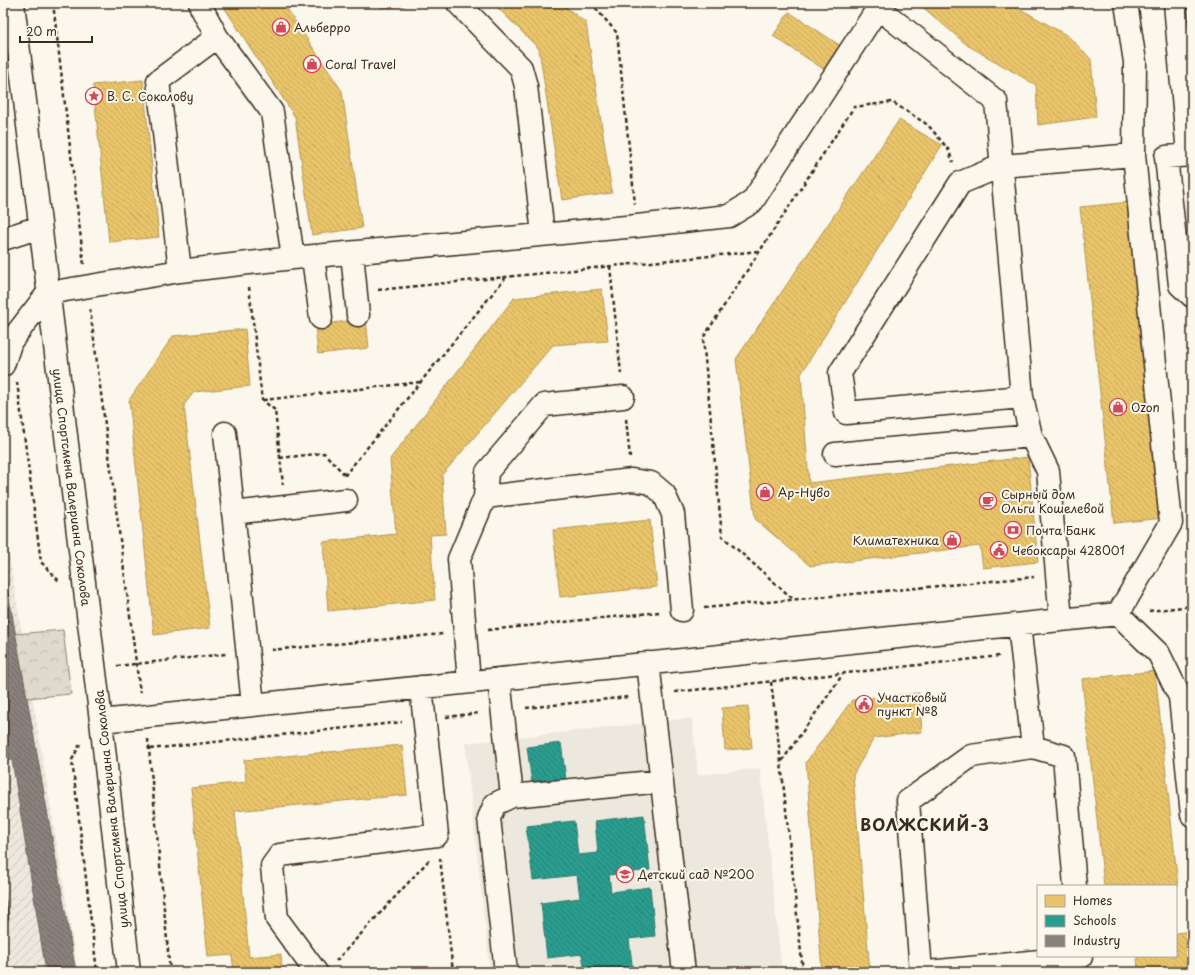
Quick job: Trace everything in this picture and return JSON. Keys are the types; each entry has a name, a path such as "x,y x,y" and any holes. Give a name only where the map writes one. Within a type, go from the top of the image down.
{"street":[{"name":"улица Спортсмена Валериана Соколова","path":"13,3 95,670 129,972"},
{"path":"200,3 217,37 272,112 303,257 321,318"},
{"path":"458,3 521,68 526,86 543,234"},
{"path":"1118,614 1171,524 1134,155 1135,62 1126,3"},
{"path":"1175,3 1190,155 1166,157 1180,285 1192,296"},
{"path":"10,373 11,340 48,293 180,271 303,257 729,216 752,202 876,5 996,101 1022,397 1031,436 1048,471 1056,575 1062,620"},
{"path":"180,271 158,81 217,37"},
{"path":"1022,397 846,414 840,373 960,183 1001,166 1134,155"},
{"path":"3,239 40,227"},
{"path":"352,252 358,315"},
{"path":"469,682 459,559 485,497 487,472 544,405 623,397"},
{"path":"225,433 253,705"},
{"path":"835,454 1031,436"},
{"path":"485,497 632,480 651,483 664,494 673,514 682,610"},
{"path":"233,513 346,500"},
{"path":"101,721 1118,614"},
{"path":"1118,614 1159,654 1180,697 1192,814"},
{"path":"1019,625 1033,747"},
{"path":"648,663 684,972"},
{"path":"499,679 512,796"},
{"path":"324,969 277,920 272,866 280,855 438,843 421,687"},
{"path":"921,972 908,801 971,756 1033,747 1064,756 1075,885"},
{"path":"506,972 489,818 495,804 512,796 662,781"},
{"path":"928,972 1081,957"}],"path":[{"path":"53,3 87,286 136,664 150,749 170,972"},
{"path":"591,3 617,33 637,226"},
{"path":"792,599 722,536 703,338 854,107 892,102 928,125 948,149 960,183"},
{"path":"356,292 759,251"},
{"path":"246,264 262,400 275,410 285,507"},
{"path":"346,500 345,474 507,277"},
{"path":"3,303 11,340"},
{"path":"10,373 41,562 60,582 62,589"},
{"path":"262,400 421,382"},
{"path":"280,458 324,453 345,474"},
{"path":"95,670 247,652 1056,575"},
{"path":"1118,614 1192,606"},
{"path":"150,749 1022,654"},
{"path":"781,762 844,674"},
{"path":"771,682 803,972"},
{"path":"83,739 72,760 97,972"},
{"path":"324,969 438,843"},
{"path":"438,843 453,972"}],"shaded area":[{"path":"7,543 78,972 3,972 3,544"},
{"name":"Детский сад №200","path":"692,718 698,775 760,768 782,972 490,972 465,743"}],"green space":[{"path":"63,630 71,694 27,698 15,634"}],"building: Homes":[{"path":"224,3 283,3 342,91 362,228 312,235 295,117 224,7"},
{"path":"381,3 404,3 405,6 381,8"},
{"path":"493,3 561,3 586,23 612,193 562,200 539,49"},
{"path":"918,3 1010,3 1068,36 1091,59 1096,117 1038,125 1036,85 967,45"},
{"path":"789,12 844,48 828,72 773,36"},
{"path":"143,80 159,237 109,242 93,85"},
{"path":"899,120 942,145 801,374 809,483 1028,457 1038,562 983,568 980,546 810,566 755,519 736,359"},
{"path":"1130,202 1164,518 1114,523 1080,207"},
{"path":"602,289 608,341 553,345 442,475 446,534 430,535 435,600 328,611 323,542 396,534 390,459 514,298"},
{"path":"366,319 369,348 318,354 315,325"},
{"path":"245,329 250,386 194,392 184,405 210,628 154,635 129,400 173,336"},
{"path":"650,520 657,587 560,597 553,530"},
{"path":"1155,671 1178,886 1104,885 1082,679"},
{"path":"919,693 922,732 874,738 853,775 870,972 822,972 806,762 852,700"},
{"path":"748,706 752,748 725,750 722,708"},
{"path":"402,745 407,795 235,811 249,957 281,954 282,972 234,972 232,955 208,957 191,788 246,782 244,760"},
{"path":"1192,931 1192,972 1138,972 1137,957 1177,957 1177,933"}],"building: Schools":[{"path":"561,743 567,787 533,791 527,747"},
{"path":"644,815 650,870 609,875 611,892 650,887 655,936 629,939 633,972 585,972 582,954 547,958 541,903 580,898 577,875 533,880 526,826 574,821 578,855 598,853 595,821"}],"building: Industry":[{"path":"3,564 76,972 46,972 12,760 3,761"},
{"path":"3,884 9,919 3,920"}],"place":[{"name":"Альберро","path":"281,27"},
{"name":"Coral Travel","path":"312,64"},
{"name":"В. С. Соколову","path":"94,96"},
{"name":"Ozon","path":"1118,407"},
{"name":"Ар-Нуво","path":"765,492"},
{"name":"Сырный дом Ольги Кошелевой","path":"988,501"},
{"name":"Почта Банк","path":"1013,530"},
{"name":"Климатехника","path":"952,540"},
{"name":"Чебоксары 428001","path":"999,550"},
{"name":"Участковый пункт №8","path":"864,704"},
{"name":"Детский сад №200","path":"625,874"}],"district":[{"name":"ВОЛЖСКИЙ-3","path":"925,824"}]}
